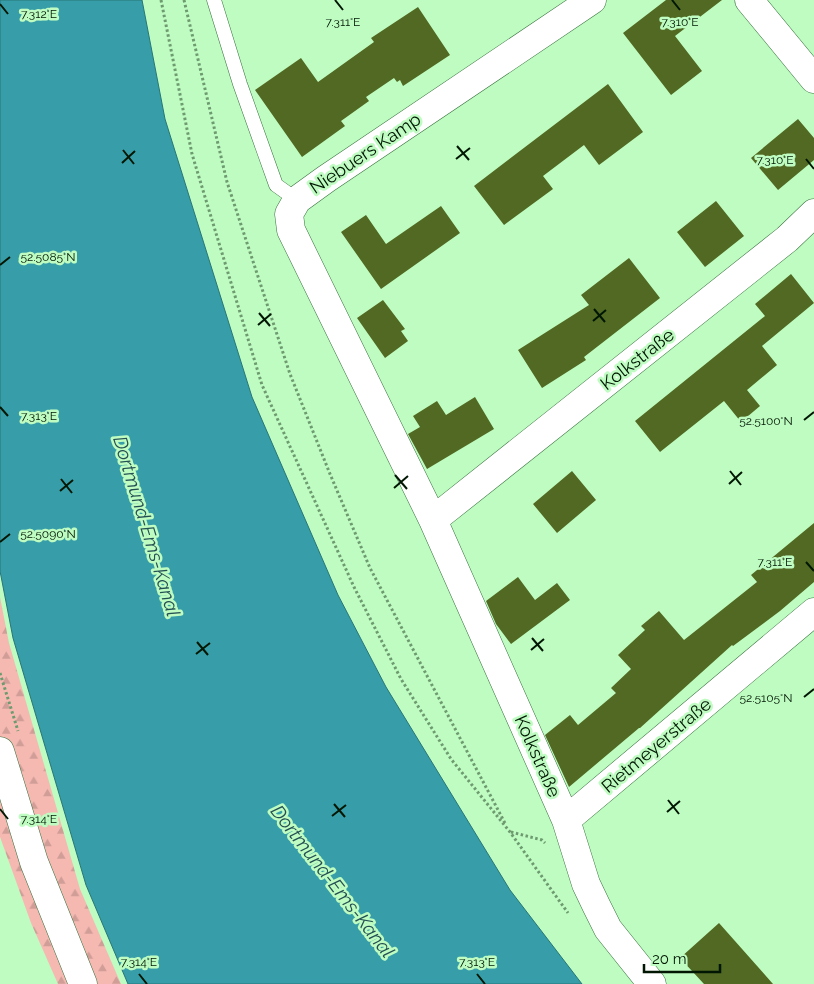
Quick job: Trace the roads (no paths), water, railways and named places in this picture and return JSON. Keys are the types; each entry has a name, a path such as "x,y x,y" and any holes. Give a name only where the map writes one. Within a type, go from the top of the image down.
{"street":[{"name":"Niebuers Kamp","path":"297,200 326,178 592,0"},
{"path":"749,0 814,79"},
{"name":"Kolkstraße","path":"297,200 289,214 291,230 433,520 566,820 586,884 608,929 652,984"},
{"name":"Kolkstraße","path":"433,520 787,239 814,212"},
{"name":"Rietmeyerstraße","path":"566,820 814,612"},
{"path":"0,751 34,862 83,984"}],"lane":[{"name":"Niebuers Kamp","path":"214,0 240,84 276,185 297,200"}],"water":[{"name":"Dortmund-Ems-Kanal","path":"0,0 142,0 165,119 252,397 338,595 386,687 510,890 582,984 128,984 86,885 13,638 0,571"}]}
